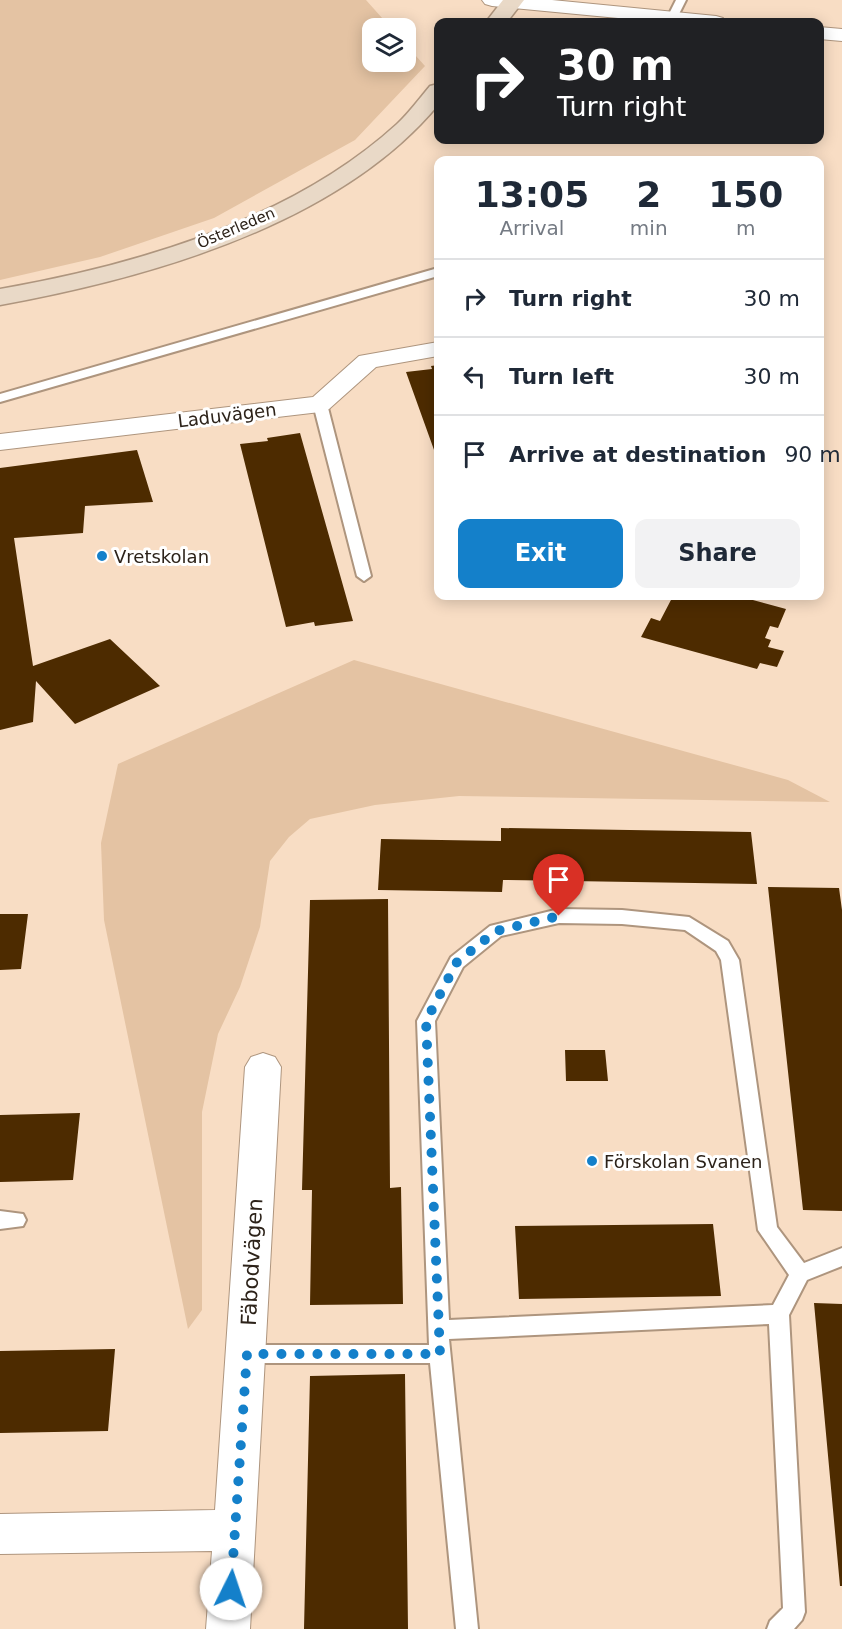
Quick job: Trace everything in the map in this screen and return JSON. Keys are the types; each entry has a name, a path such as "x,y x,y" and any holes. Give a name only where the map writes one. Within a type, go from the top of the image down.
{"street":[{"path":"498,18 506,1 677,9 704,18"},
{"path":"824,33 842,35"},
{"name":"Österleden","path":"0,297 71,284 145,264 237,230 314,194 365,161 405,129 434,96"},
{"path":"320,405 369,361 434,350"},
{"name":"Laduvägen","path":"0,442 320,405"},
{"name":"Fäbodvägen","path":"228,1629 247,1354 263,1067"},
{"path":"0,1534 235,1530"}],"lane":[{"path":"0,398 434,273"},
{"path":"320,405 364,576"},
{"path":"467,1629 440,1354 426,1021 457,962 496,931 559,916 622,916 689,924 722,946 730,960 768,1230 800,1274"},
{"path":"778,1629 794,1612 779,1314 800,1274 842,1257"},
{"path":"439,1330 779,1314"},
{"path":"247,1354 440,1354"}],"shaded area":[{"path":"0,0 366,0 382,18 362,18 362,72 416,72 416,56 425,66 355,140 214,218 100,257 0,280"},
{"path":"354,660 788,780 830,802 459,796 375,805 310,819 289,837 270,861 260,927 240,987 218,1034 202,1112 202,1310 188,1329 104,920 101,843 118,764"}],"building":[{"path":"431,366 434,366 434,450 406,372 432,369"},
{"path":"300,433 353,621 315,626 314,622 286,627 240,444 268,441 267,438"},
{"path":"137,450 153,502 85,506 83,533 14,538 33,666 110,639 160,686 75,724 36,681 33,722 0,730 0,468"},
{"path":"671,600 753,600 786,609 778,628 770,626 765,638 771,640 768,647 784,651 777,667 760,663 757,669 641,637 651,618 660,621"},
{"path":"501,828 751,832 757,884 503,880 502,892 378,890 381,839 501,841"},
{"path":"768,887 839,888 842,910 842,1211 803,1210"},
{"path":"388,899 390,1188 401,1187 403,1304 310,1305 312,1190 302,1190 310,900"},
{"path":"0,914 28,914 21,969 0,970"},
{"path":"565,1050 605,1050 608,1081 566,1081"},
{"path":"80,1113 73,1180 0,1182 0,1115"},
{"path":"713,1224 721,1296 519,1299 515,1226"},
{"path":"814,1303 842,1304 842,1586 840,1586"},
{"path":"115,1349 108,1431 0,1433 0,1351"},
{"path":"405,1374 408,1629 304,1629 310,1376"}],"place":[{"name":"Vretskolan","path":"102,556"},
{"name":"Förskolan Svanen","path":"592,1161"}],"route":[{"path":"231,1589 247,1354 440,1354 426,1021 457,962 496,931 559,916"}]}
